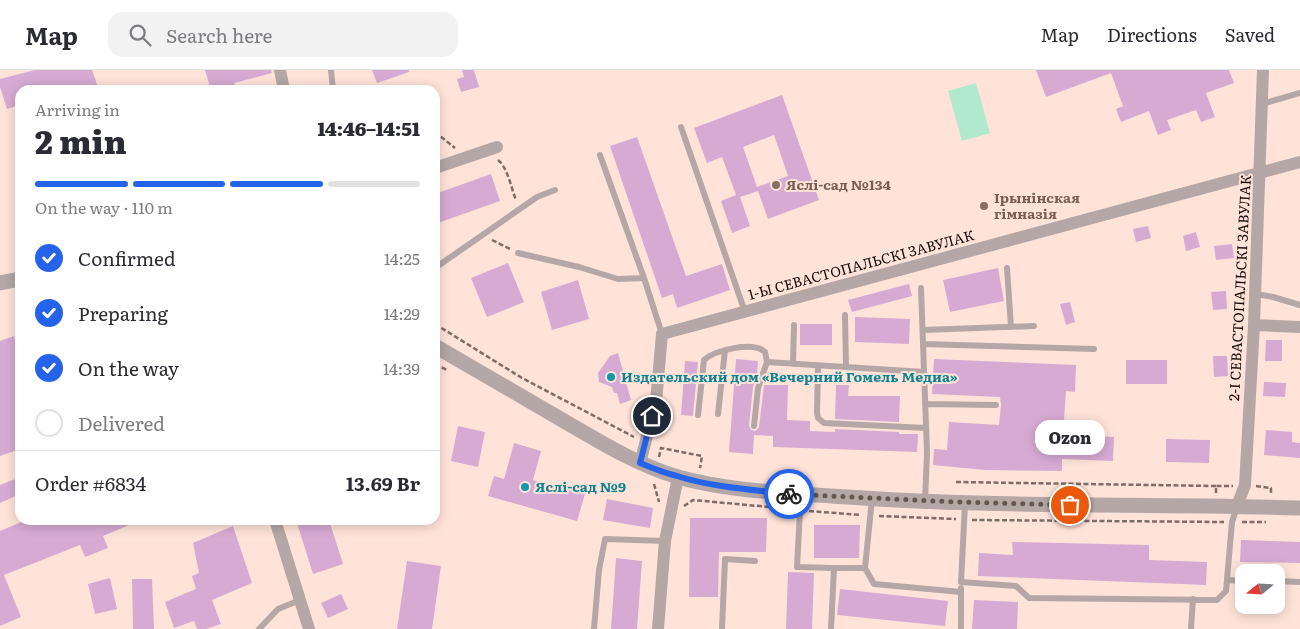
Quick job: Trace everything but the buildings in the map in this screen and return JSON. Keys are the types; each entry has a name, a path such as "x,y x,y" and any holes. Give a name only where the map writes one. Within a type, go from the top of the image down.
{"street":[{"path":"280,70 283,85"},
{"name":"2-І СЕВАСТОПАЛЬСКІ ЗАВУЛАК","path":"1237,506 1245,486 1256,294 1263,70"},
{"path":"440,166 497,148"},
{"name":"1-Ы СЕВАСТОПАЛЬСКІ ЗАВУЛАК","path":"662,334 1300,162"},
{"path":"0,284 15,280"},
{"path":"1254,325 1300,327"},
{"path":"640,463 656,402 662,334"},
{"path":"440,349 582,432 640,463 678,477 748,489 872,499 1300,508"},
{"path":"658,629 664,541 678,477"},
{"path":"277,525 309,629"}],"lane":[{"path":"331,70 332,85"},
{"path":"1262,104 1300,93"},
{"path":"681,127 745,312"},
{"path":"600,155 662,334"},
{"path":"440,264 537,197 555,190"},
{"path":"518,253 579,267 618,279 644,278"},
{"path":"1007,268 1011,327"},
{"path":"921,288 926,428 925,501"},
{"path":"1256,294 1300,305"},
{"path":"844,315 846,367"},
{"path":"793,364 794,325"},
{"path":"922,330 1034,326"},
{"path":"923,344 1094,349"},
{"path":"698,415 704,360 708,356 725,350 754,346 759,347 765,352 767,362 758,388 754,426"},
{"path":"718,414 725,350"},
{"path":"767,362 924,372"},
{"path":"818,366 817,413 824,423 926,428"},
{"path":"925,404 996,405"},
{"path":"801,494 797,567 865,568"},
{"path":"872,499 865,568 874,584 961,592"},
{"path":"960,629 965,502"},
{"path":"961,582 1016,586 1029,598 1217,600 1226,592 1232,522 1237,506"},
{"path":"594,629 599,570 605,539 664,541"},
{"path":"722,629 724,559 756,561"},
{"path":"831,629 834,568"},
{"path":"1227,580 1235,580"},
{"path":"1285,581 1300,582"},
{"path":"258,629 278,609 300,600"},
{"path":"1191,629 1193,600"}],"path":[{"path":"482,235 518,253"},
{"path":"440,327 522,378 645,443 702,456 699,472"},
{"path":"658,461 661,448"},
{"path":"956,482 1216,486"},
{"path":"692,500 870,516 1002,521 1214,522"}],"green space":[{"path":"976,83 990,133 962,141 948,91"}],"way so far":[{"path":"789,494 872,499 1070,505"}],"place":[{"name":"Яслі-сад №134","path":"776,185"},
{"name":"Ірынінская гімназія","path":"984,206"},
{"name":"Издательский дом «Вечерний Гомель Медиа»","path":"611,377"},
{"name":"Яслі-сад №9","path":"525,487"},
{"name":"Ozon","path":"1070,505"}],"route":[{"path":"652,416 640,463 678,477 697,481 789,494"}]}
